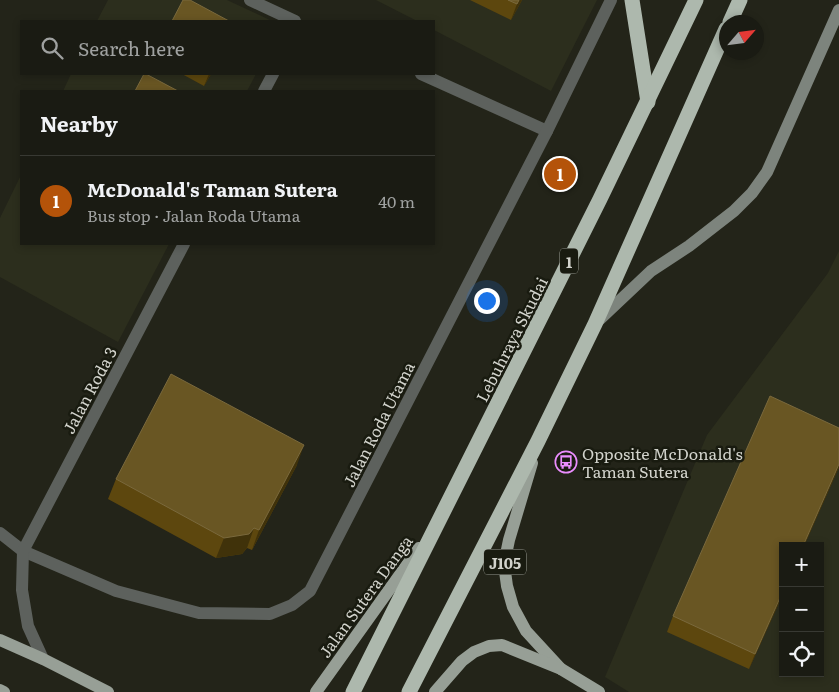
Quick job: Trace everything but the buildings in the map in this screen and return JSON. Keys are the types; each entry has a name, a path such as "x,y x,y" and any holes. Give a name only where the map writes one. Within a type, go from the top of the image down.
{"highway":[{"path":"632,0 648,102"},
{"name":"Lebuhraya Skudai","path":"353,692 648,102 696,0"},
{"path":"733,15 740,0"},
{"path":"409,692 538,441 595,324 719,45"}],"main road":[{"name":"J105","path":"538,441 509,540 504,564 511,600 526,631 561,670"},
{"name":"Jalan Sutera Danga","path":"316,692 440,520"},
{"path":"0,640 43,659 108,692"},
{"name":"J105","path":"435,692 462,661 474,652 489,646 502,645 561,670 599,692"},
{"path":"0,690 4,692"}],"street":[{"path":"250,0 293,20"},
{"name":"Jalan Roda Utama","path":"0,533 23,550 116,591 199,613 270,614 292,604 310,591 547,131 612,0"},
{"path":"595,324 651,271 734,211 752,193 767,172 839,10"},
{"path":"265,90 272,75"},
{"path":"423,75 547,131"},
{"name":"Jalan Roda 3","path":"23,550 183,245"},
{"path":"23,550 22,590 28,626 43,659"}],"shaded area":[{"path":"108,0 227,0 270,20 98,20"},
{"path":"376,0 597,0 551,91 435,31 435,20 415,20"},
{"path":"71,75 255,75 248,90 63,90"},
{"path":"20,177 20,245 168,245 118,342 0,277 0,218"},
{"path":"839,251 839,692 629,692 605,677 707,435 828,273"}],"place":[{"name":"McDonald's Taman Sutera","path":"560,174"},
{"name":"Opposite McDonald's Taman Sutera","path":"566,462"}]}
